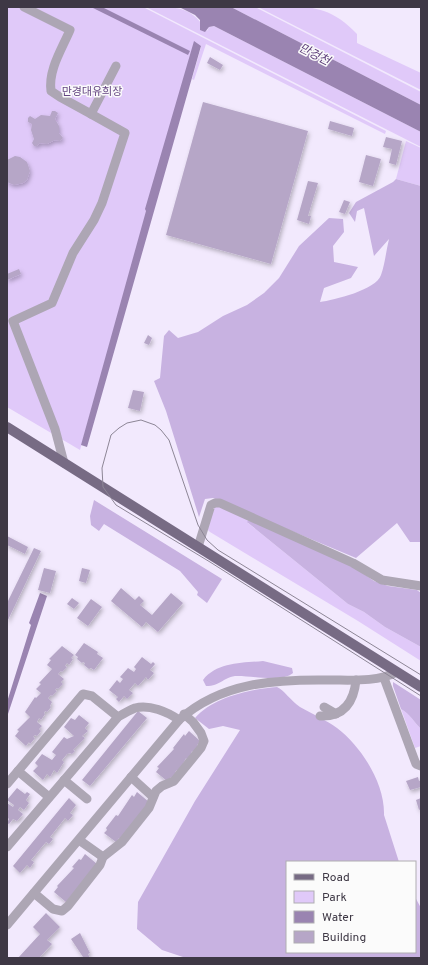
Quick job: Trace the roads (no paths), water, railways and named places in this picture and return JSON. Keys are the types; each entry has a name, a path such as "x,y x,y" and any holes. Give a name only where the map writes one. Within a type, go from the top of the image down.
{"main road":[{"path":"7,427 421,687"}],"street":[{"path":"24,7 70,30 52,72 50,82 51,90 125,133 102,204 73,253 52,303 10,323 55,429 64,463"},
{"path":"92,114 116,66"},
{"path":"198,547 211,505 215,503 353,563 382,580 421,586"},
{"path":"7,925 181,717 209,698 231,689 252,683 384,678 397,672"},
{"path":"384,678 416,764 421,766"},
{"path":"322,712 336,714 345,710 350,705 356,680"},
{"path":"7,784 83,694 92,696 118,717"},
{"path":"7,847 118,717 136,708 148,708 172,714 193,722 201,733 204,741 200,748 174,781 162,786 156,791 152,797 149,808 122,842 103,857 100,865 68,906 62,911 52,908 34,894"},
{"path":"18,771 49,797"},
{"path":"131,777 152,797"},
{"path":"64,780 87,799"},
{"path":"79,840 103,857"}],"water":[{"path":"91,7 102,7 190,51 188,55"},
{"name":"만겅천","path":"179,7 231,7 421,105 421,132 214,26 209,27 205,32 200,30 200,20 195,15"},
{"path":"194,41 201,46 87,447 81,445 146,211 145,209"},
{"path":"40,593 47,596 7,717 7,702 31,625 29,623"}],"tram line":[{"path":"421,675 218,550 207,540 198,525 169,440 155,425 141,420 127,423 111,435 102,468 103,487 116,505 210,562 421,696"}],"park label":[{"name":"만경대유희장","path":"92,92"}]}
